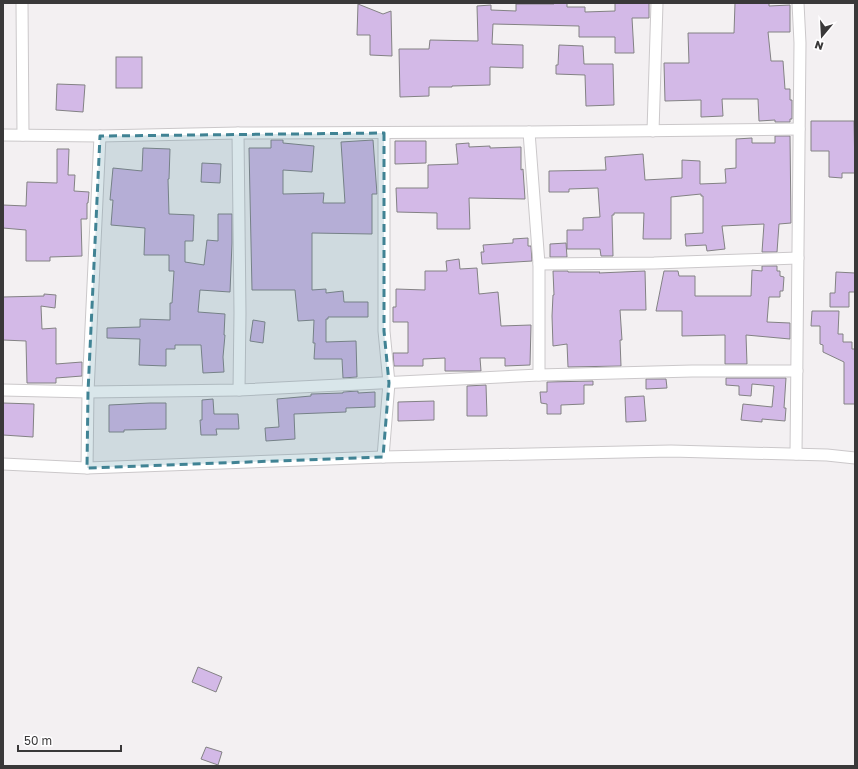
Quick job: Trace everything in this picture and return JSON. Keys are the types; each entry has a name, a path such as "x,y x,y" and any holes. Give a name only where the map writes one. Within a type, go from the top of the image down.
{"street":[{"path":"22,3 22,135"},
{"path":"653,131 657,3"},
{"path":"796,454 800,42 798,3"},
{"path":"3,135 100,136 238,133 799,129"},
{"path":"383,457 389,383 384,331 384,132"},
{"path":"529,132 538,264 539,375"},
{"path":"238,133 240,305 239,390"},
{"path":"87,468 88,392 100,136"},
{"path":"538,264 654,263 798,258"},
{"path":"3,390 88,392 239,390 539,375 692,371 797,371"},
{"path":"3,464 87,468 383,457 671,451 827,455 855,458"}],"highlighted area":[{"path":"384,133 384,331 389,383 383,457 87,468 88,392 100,136"}],"building":[{"path":"567,3 567,7 585,7 585,12 615,11 615,3 649,3 649,18 632,18 634,53 615,53 615,37 579,37 579,26 493,24 492,44 523,45 523,68 490,67 490,85 429,87 429,96 400,97 399,49 429,49 430,40 478,41 477,6 491,5 491,10 516,11 516,4"},
{"path":"735,3 769,3 769,6 790,5 790,32 768,32 771,61 783,61 785,89 790,89 790,100 792,100 792,119 790,119 790,122 775,122 775,120 759,121 758,99 722,99 723,116 701,117 701,100 665,101 664,63 689,63 688,33 734,33"},
{"path":"358,4 383,14 391,11 392,56 370,55 370,35 357,35"},
{"path":"559,45 583,46 584,64 613,64 614,105 586,106 585,75 556,74"},
{"path":"116,57 142,57 142,88 116,88"},
{"path":"57,84 85,85 83,112 56,110"},
{"path":"811,121 854,121 855,173 842,173 842,178 829,177 829,151 811,151"},
{"path":"775,136 790,136 791,223 779,224 777,252 762,252 764,224 722,226 725,249 707,251 706,245 686,246 685,234 703,233 703,196 701,196 701,194 671,197 671,239 643,239 644,213 614,213 614,215 612,215 613,256 601,256 600,249 567,249 567,230 583,230 583,218 600,217 598,188 569,189 569,192 549,192 549,171 606,170 605,157 643,154 645,180 682,178 682,160 700,161 700,184 726,183 725,169 736,168 736,139 752,138 752,143 775,143"},
{"path":"271,140 283,140 283,143 314,146 312,172 283,170 283,194 324,193 323,203 345,203 341,142 373,140 377,194 372,194 372,234 312,233 312,290 326,289 326,293 343,291 344,302 368,302 368,317 328,317 328,319 326,319 326,342 356,341 357,377 343,378 342,359 314,359 314,320 298,321 295,290 252,290 249,148 271,148"},
{"path":"395,141 426,141 426,163 395,164"},
{"path":"469,143 469,147 521,147 521,170 523,169 525,199 469,198 470,229 437,229 437,213 397,212 396,188 428,188 428,165 458,164 456,144"},
{"path":"143,148 170,149 168,179 169,214 194,215 193,241 185,241 185,262 204,265 207,240 218,241 218,214 232,214 230,292 200,290 198,312 225,314 223,357 224,372 203,373 201,345 175,345 175,349 166,349 166,366 139,365 140,339 107,338 107,328 140,327 140,319 170,320 170,303 172,303 174,271 169,271 169,255 144,255 145,228 111,225 113,200 110,200 113,168 142,171"},
{"path":"57,149 69,149 68,175 75,175 74,191 89,192 87,219 81,219 82,256 50,257 50,261 26,261 26,230 3,228 3,205 26,206 27,182 57,183"},
{"path":"202,163 221,164 220,183 201,182"},
{"path":"528,238 528,246 531,246 532,261 482,264 481,252 484,252 483,245 513,243 513,239"},
{"path":"566,243 567,257 550,257 550,244"},
{"path":"459,259 460,269 477,268 479,294 498,292 501,326 531,325 530,365 505,366 505,358 480,358 481,371 445,371 445,358 423,359 423,366 394,366 393,353 408,353 408,322 393,322 393,307 396,307 396,289 425,290 425,271 447,271 446,261"},
{"path":"762,266 777,266 777,271 780,271 780,276 784,277 783,291 780,291 780,297 769,297 767,322 790,323 790,339 746,335 747,364 725,364 725,335 682,336 682,311 656,311 664,271 678,271 679,276 695,276 695,296 751,296 752,270 762,271"},
{"path":"553,271 600,272 599,273 645,271 646,310 620,310 622,340 620,340 621,366 568,367 567,344 553,346"},
{"path":"836,272 855,273 855,292 849,292 849,307 830,307 830,293 835,293"},
{"path":"44,294 56,295 55,308 41,306 42,329 56,328 56,364 82,362 82,376 56,378 56,383 27,383 26,341 3,340 3,297 44,296"},
{"path":"812,311 839,311 838,334 843,334 843,342 852,342 852,349 855,349 855,404 844,404 844,362 823,352 823,345 820,344 820,326 811,326"},
{"path":"253,320 265,322 263,343 250,341"},
{"path":"726,378 786,378 784,408 786,408 785,421 762,419 762,422 741,420 743,404 772,407 774,386 752,384 751,396 739,395 739,386 726,385"},
{"path":"646,379 666,379 667,388 646,389"},
{"path":"593,381 593,385 584,385 584,404 561,405 561,414 547,414 547,404 541,403 540,392 547,392 547,382"},
{"path":"486,385 487,416 467,416 467,386"},
{"path":"358,391 358,393 375,392 375,407 346,408 346,412 294,414 295,439 266,441 265,428 279,427 277,399 311,396 311,394"},
{"path":"644,396 646,421 626,422 625,397"},
{"path":"213,399 214,414 238,414 239,429 216,429 217,435 201,435 200,420 202,420 202,400"},
{"path":"434,401 434,420 398,421 398,402"},
{"path":"3,403 34,404 33,437 3,435"},
{"path":"166,403 166,429 124,430 124,432 109,432 109,405"},
{"path":"198,667 222,677 216,692 192,682"},
{"path":"206,747 222,752 218,765 201,759"}]}
